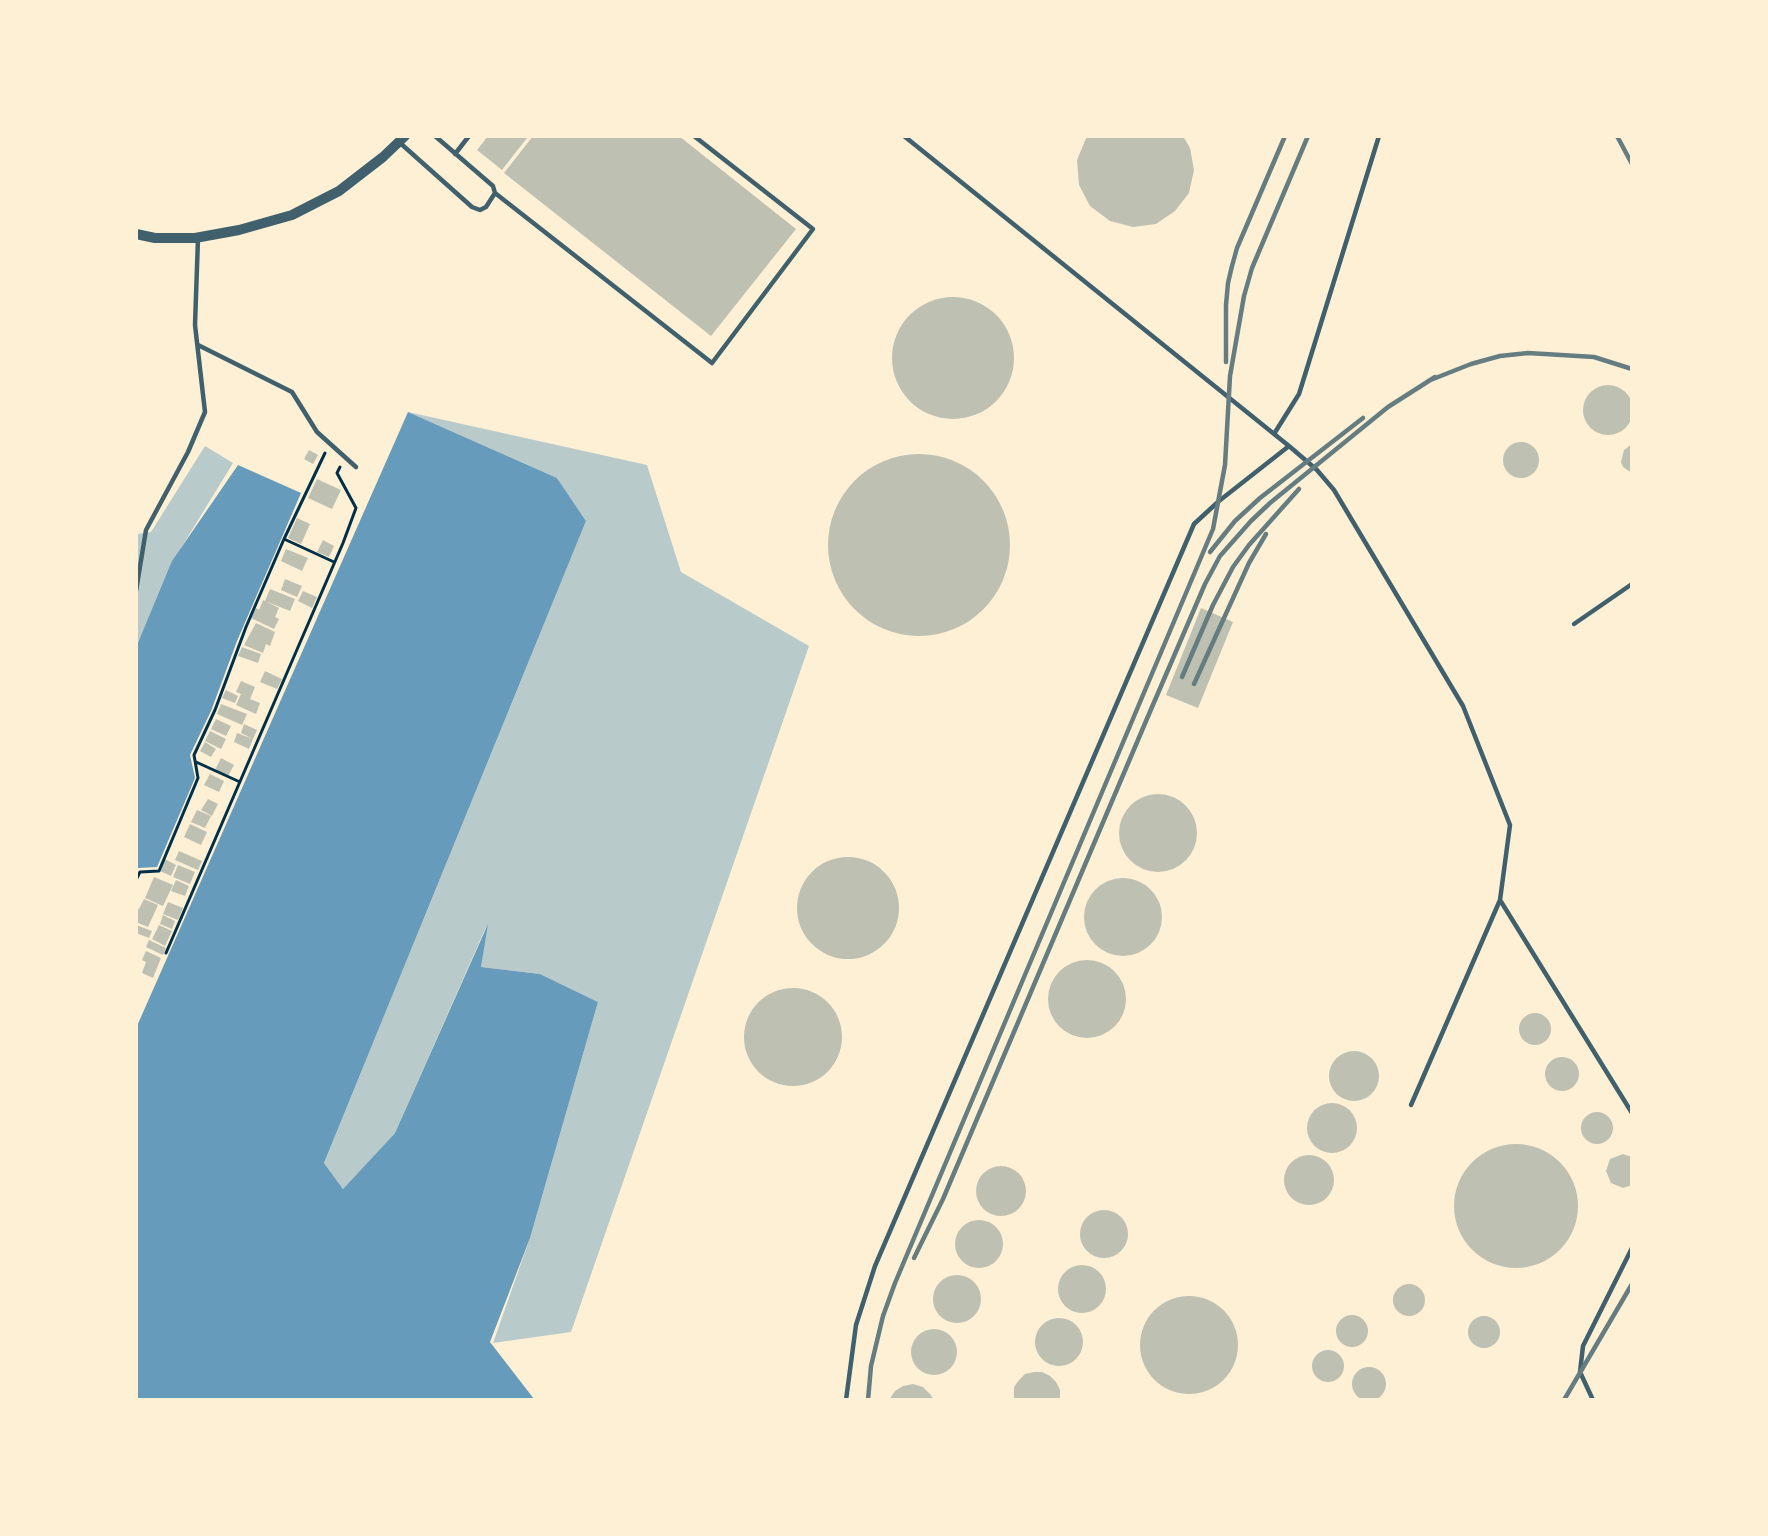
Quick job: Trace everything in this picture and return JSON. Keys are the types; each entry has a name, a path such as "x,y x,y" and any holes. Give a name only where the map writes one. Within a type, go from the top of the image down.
{"street":[{"path":"136,234 155,238 198,238 239,230 292,215 339,191 383,158 402,139"}],"lane":[{"path":"435,136 493,186 495,193 712,363 813,229 694,136"},
{"path":"455,154 469,136"},
{"path":"904,136 1317,470 1334,490 1463,706 1510,825 1500,900 1411,1105"},
{"path":"1274,434 1299,394 1379,136"},
{"path":"402,139 472,207 480,210 486,207 495,193"},
{"path":"136,591 146,530 188,452 205,412 195,325 198,238"},
{"path":"198,345 292,392 317,432 356,467"},
{"path":"846,1400 856,1325 875,1266 1194,524 1219,501 1289,446"},
{"path":"1574,624 1632,584"},
{"path":"1500,900 1632,1113"},
{"path":"1593,1400 1580,1372 1583,1347 1632,1248"}],"path":[{"path":"136,880 140,872 159,871 198,778 194,754 284,539 329,443"},
{"path":"166,953 356,508 337,473 345,458"},
{"path":"284,539 334,562"},
{"path":"196,762 240,783"}],"shaded area":[{"path":"408,412 647,465 681,572 809,646 571,1332 493,1343 530,1238 598,1002 540,974 481,967 486,927 395,1133 343,1189 324,1163 586,521 557,478"},
{"path":"205,446 233,463 173,561 137,645 137,534 151,532"}],"water":[{"path":"408,412 557,478 586,521 324,1163 343,1189 395,1133 488,924 481,967 540,974 598,1002 530,1238 490,1342 534,1399 137,1399 137,1026"},
{"path":"238,465 301,493 237,641 211,711 190,755 195,778 157,867 138,868 137,872 137,645 172,561"}],"building":[{"path":"488,136 525,136 527,138 502,170 477,150"},
{"path":"533,136 679,136 796,229 711,336 504,173"},
{"path":"1087,136 1183,136 1190,148 1194,170 1189,193 1175,211 1156,224 1133,227 1110,221 1090,206 1079,185 1077,160"},
{"path":"953,297 976,301 996,315 1010,335 1014,358 1010,381 996,401 976,415 953,419 930,415 910,401 896,381 892,358 896,335 910,315 930,301"},
{"path":"1613,385 1626,392 1632,400 1632,420 1626,428 1618,434 1603,435 1590,428 1584,420 1583,405 1590,392 1598,386"},
{"path":"1521,442 1534,447 1539,460 1534,473 1521,478 1508,473 1503,460 1508,447"},
{"path":"1632,444 1632,473 1623,467 1621,462 1624,450"},
{"path":"309,450 318,455 313,464 304,459"},
{"path":"919,454 954,461 969,469 983,481 995,495 1003,510 1010,545 1003,580 995,595 983,609 969,621 954,629 919,636 884,629 869,621 855,609 843,595 835,580 828,545 835,510 843,495 855,481 869,469 884,461"},
{"path":"317,479 341,490 332,509 308,498"},
{"path":"297,518 310,524 301,544 288,538"},
{"path":"323,540 334,546 329,557 317,552"},
{"path":"286,549 308,558 302,571 281,561"},
{"path":"285,579 302,586 297,597 281,590"},
{"path":"270,589 295,599 290,611 265,601"},
{"path":"303,591 317,597 312,608 298,601"},
{"path":"263,600 279,608 275,617 279,619 274,629 251,618 256,608 259,610"},
{"path":"1201,608 1233,622 1198,708 1166,695"},
{"path":"256,623 275,632 270,646 266,644 263,653 244,645"},
{"path":"242,647 261,654 258,663 238,656"},
{"path":"265,671 282,679 277,689 260,682"},
{"path":"241,681 255,687 250,699 260,703 256,714 236,705 241,694 236,692"},
{"path":"226,690 238,696 235,703 222,698"},
{"path":"221,704 247,714 242,725 217,714"},
{"path":"216,719 231,726 226,736 211,729"},
{"path":"244,724 257,730 253,739 241,733"},
{"path":"210,731 226,739 221,749 205,741"},
{"path":"237,733 253,739 249,749 234,742"},
{"path":"205,742 216,749 211,757 200,751"},
{"path":"221,758 234,765 228,776 215,770"},
{"path":"210,774 224,781 219,792 204,785"},
{"path":"1158,794 1173,797 1190,811 1197,833 1194,848 1180,865 1158,872 1143,869 1126,855 1119,833 1122,818 1136,801"},
{"path":"208,799 218,804 212,816 201,810"},
{"path":"197,810 211,816 205,828 191,822"},
{"path":"190,824 207,832 201,845 184,837"},
{"path":"179,851 202,861 198,870 175,860"},
{"path":"848,857 867,861 884,872 895,889 899,908 895,927 884,944 867,955 848,959 829,955 812,944 801,927 797,908 801,889 812,872 829,861"},
{"path":"165,859 176,865 171,876 160,871"},
{"path":"178,865 195,872 190,884 173,877"},
{"path":"154,877 173,885 163,906 145,898"},
{"path":"1115,878 1131,878 1145,884 1156,895 1162,909 1162,925 1156,939 1145,950 1131,956 1115,956 1101,950 1090,939 1084,925 1084,909 1090,895 1101,884"},
{"path":"176,880 189,886 185,896 171,891"},
{"path":"144,899 158,905 148,927 136,922 136,908 139,909"},
{"path":"168,902 183,908 178,920 163,914"},
{"path":"163,915 175,921 172,929 160,924"},
{"path":"136,925 152,931 149,938 136,933"},
{"path":"159,925 172,931 165,946 152,939"},
{"path":"149,940 166,948 163,955 146,947"},
{"path":"146,951 161,958 153,978 142,973 146,962 142,960"},
{"path":"1087,960 1102,963 1119,977 1126,999 1123,1014 1109,1031 1087,1038 1072,1035 1055,1021 1048,999 1051,984 1065,967"},
{"path":"793,988 812,992 828,1002 838,1018 842,1037 838,1056 828,1072 812,1082 793,1086 774,1082 758,1072 748,1056 744,1037 748,1018 758,1002 774,992"},
{"path":"1535,1013 1547,1017 1551,1029 1547,1041 1535,1045 1523,1041 1519,1029 1523,1017"},
{"path":"1354,1051 1372,1058 1379,1076 1372,1094 1354,1101 1336,1094 1329,1076 1336,1058"},
{"path":"1562,1057 1574,1062 1579,1074 1574,1086 1562,1091 1550,1086 1545,1074 1550,1062"},
{"path":"1332,1103 1350,1110 1357,1128 1350,1146 1332,1153 1314,1146 1307,1128 1314,1110"},
{"path":"1597,1112 1609,1116 1613,1128 1609,1140 1597,1144 1585,1140 1581,1128 1585,1116"},
{"path":"1516,1144 1540,1148 1560,1162 1574,1182 1578,1206 1574,1230 1560,1250 1540,1264 1516,1268 1492,1264 1472,1250 1458,1230 1454,1206 1458,1182 1472,1162 1492,1148"},
{"path":"1623,1154 1632,1157 1632,1185 1623,1188 1611,1183 1606,1171 1610,1159"},
{"path":"1309,1155 1327,1162 1334,1180 1327,1198 1309,1205 1291,1198 1284,1180 1291,1162"},
{"path":"1001,1166 1019,1173 1026,1191 1019,1209 1001,1216 983,1209 976,1191 983,1173"},
{"path":"1099,1210 1109,1210 1121,1217 1128,1229 1128,1239 1121,1251 1109,1258 1099,1258 1084,1247 1080,1239 1080,1229 1091,1214"},
{"path":"979,1220 996,1227 1003,1244 996,1261 979,1268 962,1261 955,1244 962,1227"},
{"path":"1082,1265 1099,1272 1106,1289 1099,1306 1082,1313 1065,1306 1058,1289 1065,1272"},
{"path":"952,1275 962,1275 977,1285 981,1299 977,1313 971,1319 962,1323 952,1323 937,1313 933,1304 933,1294 943,1279"},
{"path":"1409,1284 1421,1288 1425,1300 1421,1312 1409,1316 1397,1312 1393,1300 1397,1288"},
{"path":"1189,1296 1208,1299 1224,1310 1235,1326 1238,1345 1235,1364 1224,1380 1208,1391 1189,1394 1170,1391 1154,1380 1143,1364 1140,1345 1143,1326 1154,1310 1170,1299"},
{"path":"1352,1315 1364,1319 1368,1331 1364,1343 1352,1347 1340,1343 1336,1331 1340,1319"},
{"path":"1484,1316 1496,1320 1500,1332 1496,1344 1484,1348 1472,1344 1468,1332 1472,1320"},
{"path":"1059,1318 1076,1325 1083,1342 1076,1359 1059,1366 1042,1359 1035,1342 1042,1325"},
{"path":"934,1329 950,1336 957,1352 950,1368 934,1375 918,1368 911,1352 918,1336"},
{"path":"1328,1350 1339,1355 1344,1366 1339,1377 1328,1382 1317,1377 1312,1366 1317,1355"},
{"path":"1369,1367 1381,1372 1386,1384 1381,1396 1369,1401 1357,1396 1352,1384 1357,1372"},
{"path":"1042,1372 1056,1382 1060,1390 1060,1400 1014,1400 1014,1387 1019,1380 1025,1374"},
{"path":"913,1384 923,1387 934,1400 889,1400 895,1391"}],"railway":[{"path":"1226,362 1226,305 1232,266 1237,248 1285,136"},
{"path":"868,1400 871,1366 883,1316 895,1283 1213,529 1225,465 1230,376 1244,296 1252,268 1308,136"},
{"path":"1617,136 1632,164"},
{"path":"1428,381 1471,364 1500,356 1528,353 1594,357 1632,369"},
{"path":"914,1258 943,1199 1205,584 1220,556 1270,503 1388,407 1435,377"},
{"path":"1210,552 1235,521 1260,498 1363,418"},
{"path":"1182,677 1213,605 1233,567 1249,545 1299,489"},
{"path":"1194,684 1249,563 1266,534"},
{"path":"1564,1400 1632,1284"}]}
